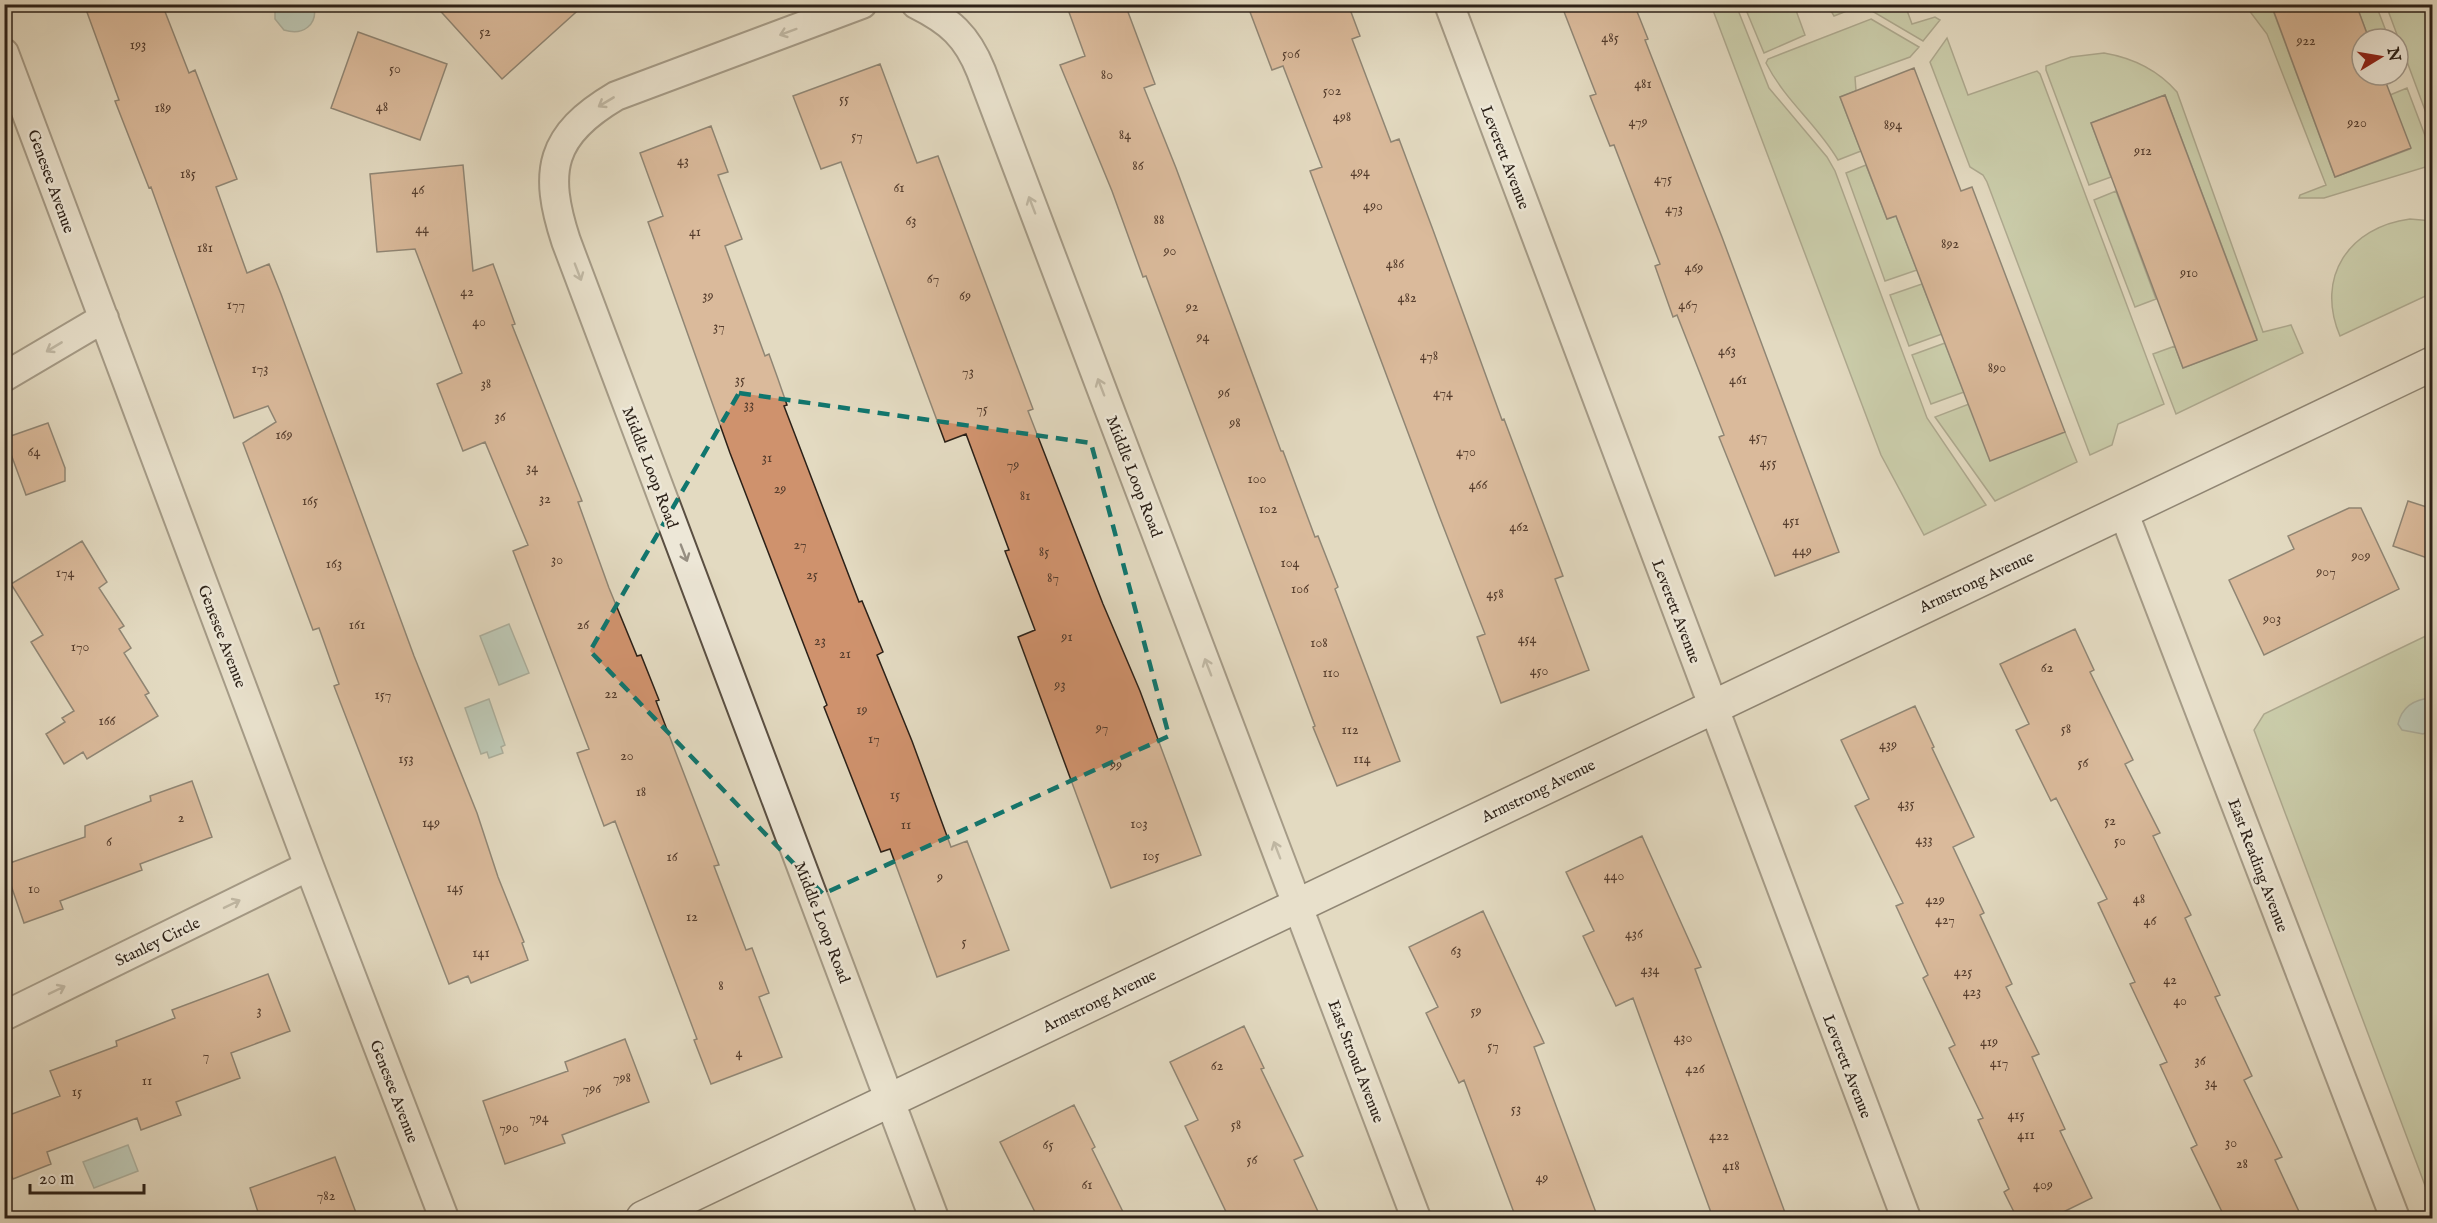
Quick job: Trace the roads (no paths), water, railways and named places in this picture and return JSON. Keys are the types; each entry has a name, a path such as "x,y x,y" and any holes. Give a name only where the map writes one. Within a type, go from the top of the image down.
{"street":[{"name":"Middle Loop Road","path":"862,4 616,96 590,111 567,136 555,161 553,185 556,211 566,241 934,1218"},
{"name":"Middle Loop Road","path":"916,4 941,16 961,34 974,54 1298,904"},
{"name":"Leverett Avenue","path":"1449,4 1906,1218"},
{"name":"Genesee Avenue","path":"4,52 309,866 444,1218"},
{"path":"4,376 104,318"},
{"name":"Armstrong Avenue","path":"643,1218 2433,364"},
{"name":"East Reading Avenue","path":"2123,511 2395,1218"},
{"name":"Stanley Circle","path":"4,1016 309,866"},
{"name":"East Stroud Avenue","path":"1298,904 1416,1218"}],"water":[{"path":"275,4 314,5 314,18 303,30 284,30 275,19"},
{"path":"509,624 529,673 499,685 480,636"},
{"path":"2432,698 2432,730 2423,734 2402,730 2398,724 2406,708 2420,700"},
{"path":"489,699 505,745 501,747 503,753 489,758 487,752 481,754 465,708"},
{"path":"128,1145 138,1171 94,1188 83,1162"}]}
